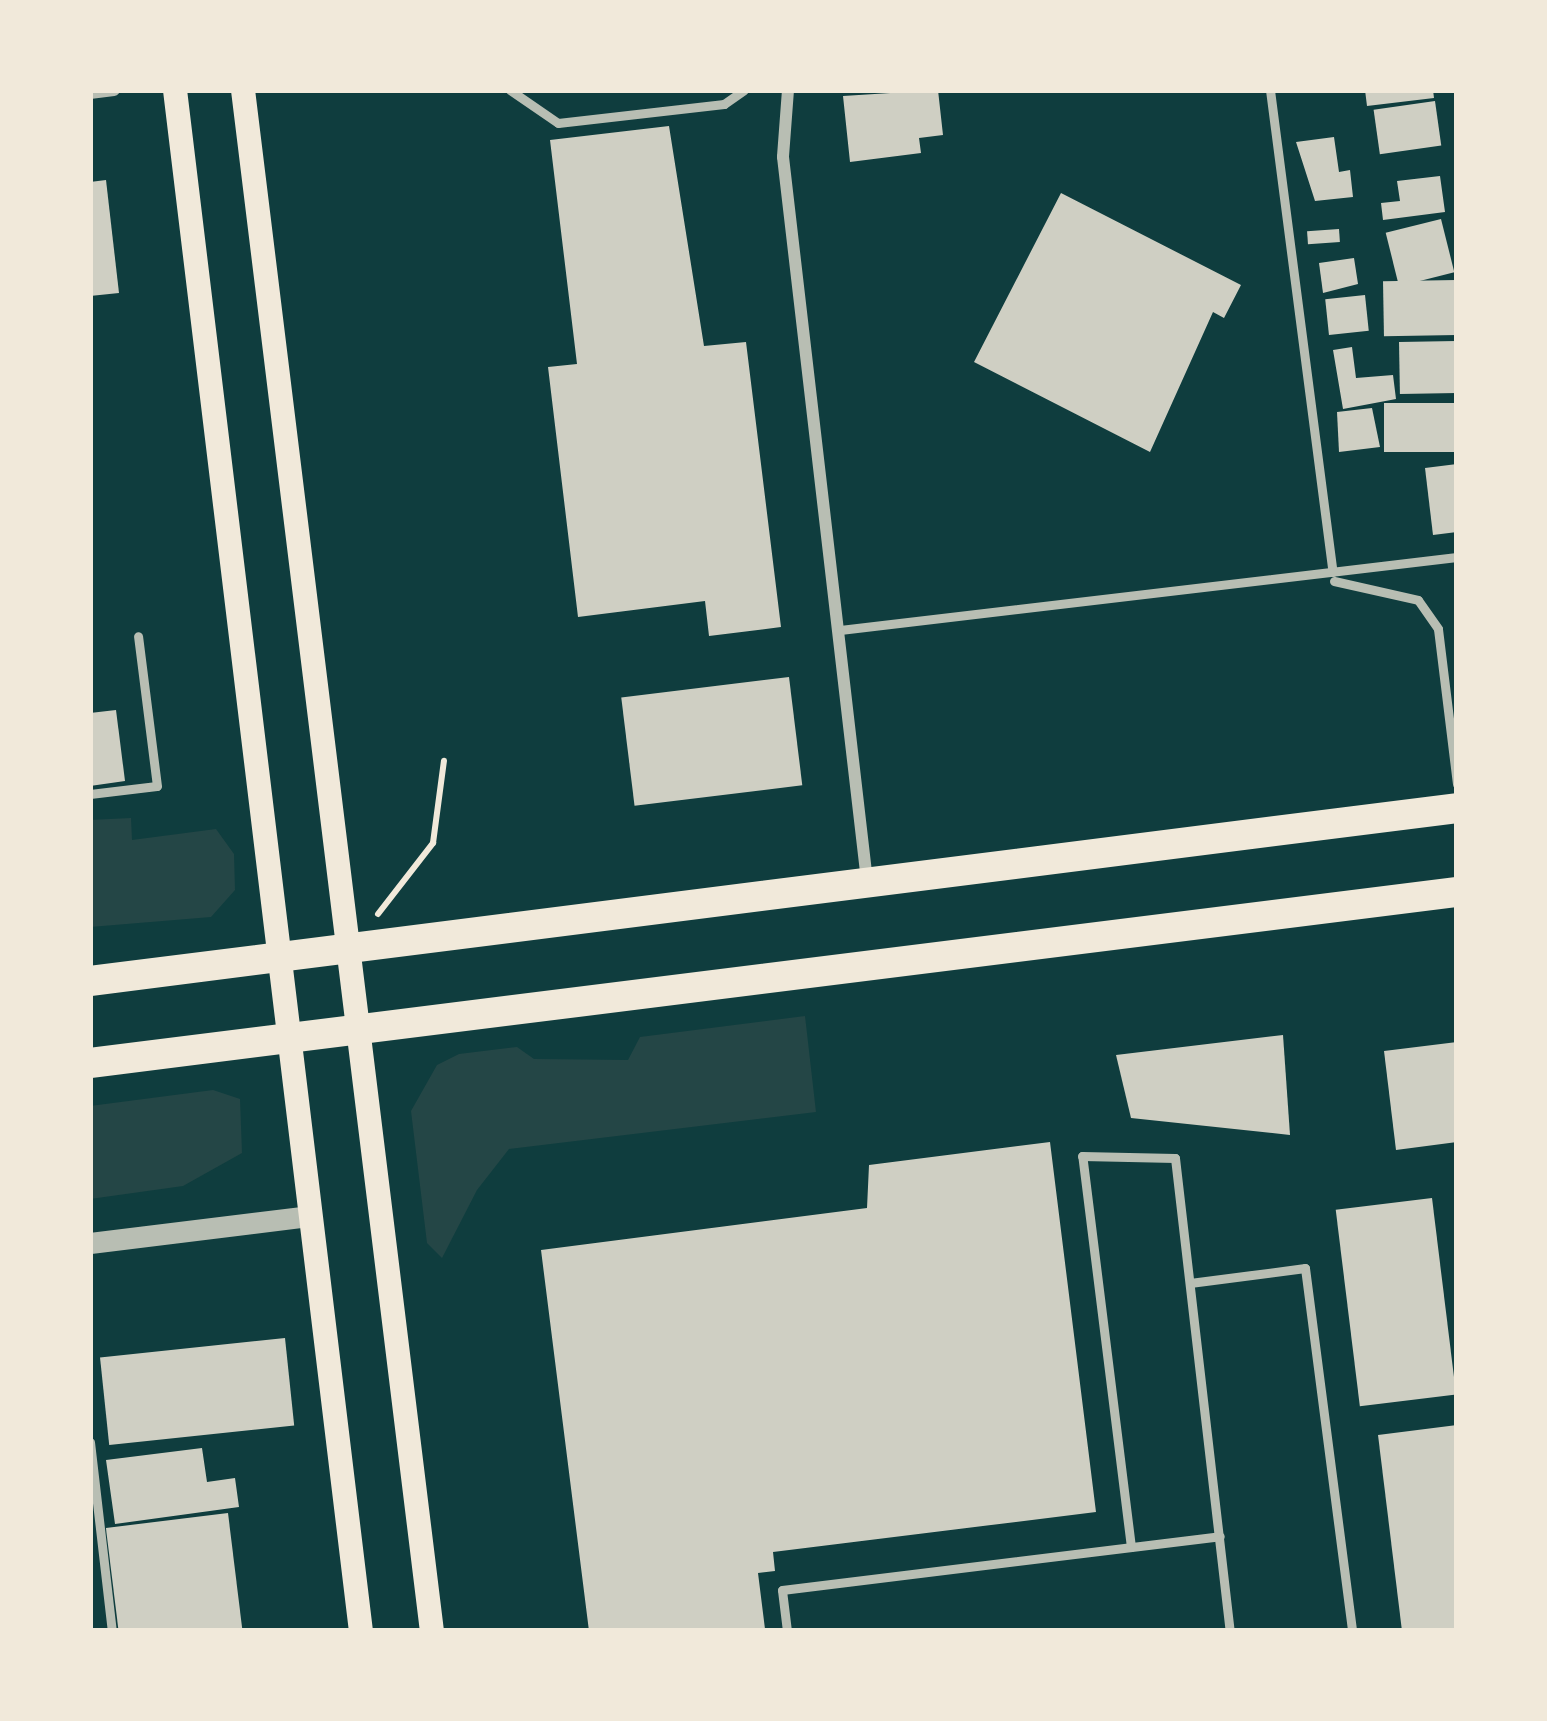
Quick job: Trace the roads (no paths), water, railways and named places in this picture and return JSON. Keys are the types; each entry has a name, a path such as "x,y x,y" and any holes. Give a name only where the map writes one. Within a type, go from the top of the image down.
{"main road":[{"path":"175,90 361,1631"},
{"path":"243,90 431,1631"},
{"path":"90,981 346,954 867,880 1457,808"},
{"path":"90,1063 1457,892"}],"street":[{"path":"90,93 114,90"},
{"path":"788,90 783,157 867,880"},
{"path":"90,1243 310,1216"}],"lane":[{"path":"510,90 558,123 724,104 744,90"},
{"path":"1270,90 1334,577"},
{"path":"840,630 1334,577 1457,557"},
{"path":"1334,577 1418,600 1438,629 1457,784"},
{"path":"90,794 158,786 138,637"},
{"path":"1131,1546 1082,1156 1175,1158 1230,1631"},
{"path":"1190,1282 1305,1268 1352,1631"},
{"path":"90,1442 112,1631"},
{"path":"787,1631 782,1590 1220,1536"}]}
